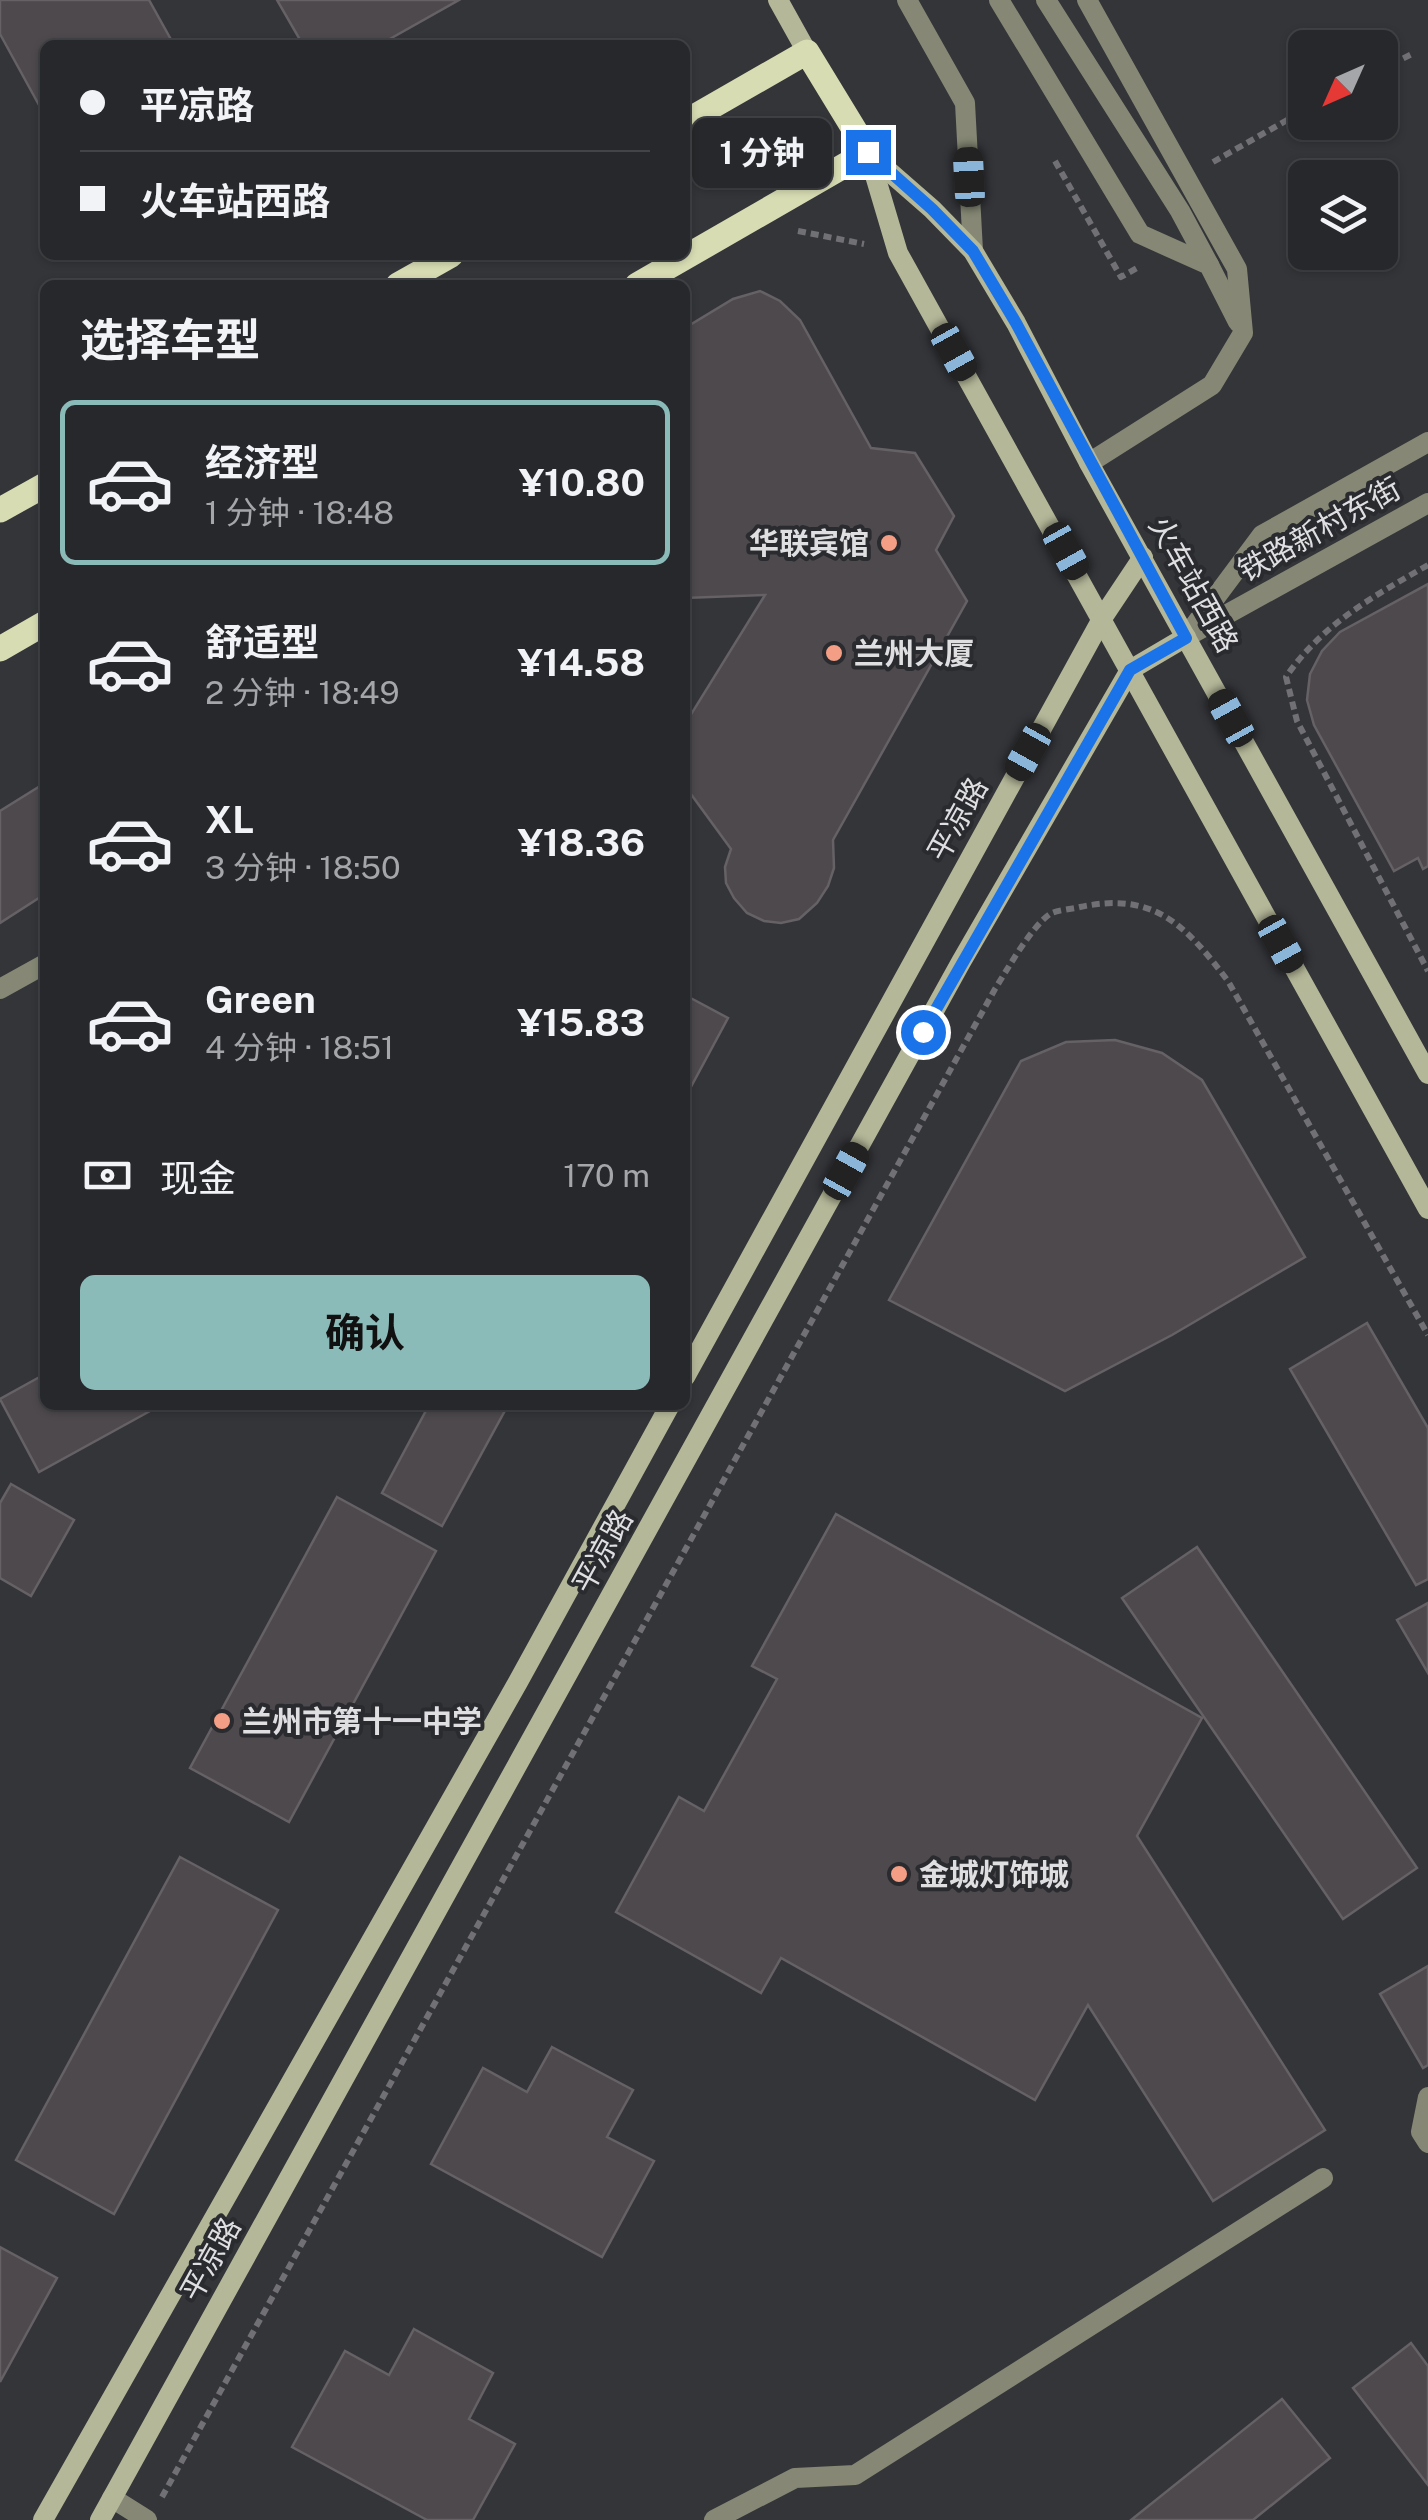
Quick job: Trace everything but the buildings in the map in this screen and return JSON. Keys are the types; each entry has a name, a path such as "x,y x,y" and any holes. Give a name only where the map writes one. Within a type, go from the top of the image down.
{"main road":[{"path":"690,119 807,52"},
{"name":"火车站西路","path":"807,52 868,152"},
{"path":"690,254 868,152"},
{"path":"416,280 444,260"},
{"path":"645,280 680,260"},
{"path":"0,510 40,488"},
{"path":"0,649 40,627"}],"street":[{"path":"778,0 807,52"},
{"path":"907,0 965,103 973,251"},
{"path":"999,0 1140,234 1209,265"},
{"path":"1046,0 1180,211 1244,333"},
{"path":"1088,0 1236,269 1244,333 1212,385 1089,463"},
{"name":"火车站西路","path":"868,152 973,251 1428,1074"},
{"name":"火车站西路","path":"868,152 898,253 1428,1210"},
{"path":"1130,670 1186,638 1262,535 1428,442"},
{"name":"铁路新村东街","path":"1186,638 1428,503"},
{"name":"平凉路","path":"690,1368 1102,617 1143,557"},
{"name":"平凉路","path":"100,2520 961,962 1130,670"},
{"path":"0,989 40,967"},
{"name":"平凉路","path":"43,2520 518,1682 667,1410"},
{"path":"1428,2097 1421,2132 1428,2143"},
{"path":"714,2520 795,2478 854,2476 1323,2178"},
{"path":"112,2498 153,2511"}],"path":[{"path":"1398,61 1412,54"},
{"path":"1208,165 1288,120"},
{"path":"1428,565 1356,607 1306,648 1286,677 1298,721 1428,971"},
{"path":"153,2511 995,990 1017,953 1051,914 1100,903 1152,908 1194,937 1228,981 1428,1335"}],"place":[{"name":"华联宾馆","path":"889,543"},
{"name":"兰州大厦","path":"834,653"},
{"name":"兰州市第十一中学","path":"222,1721"},
{"name":"金城灯饰城","path":"899,1874"}],"route":[{"path":"868,152 973,251 1186,638 1130,670 923,1032"}]}
